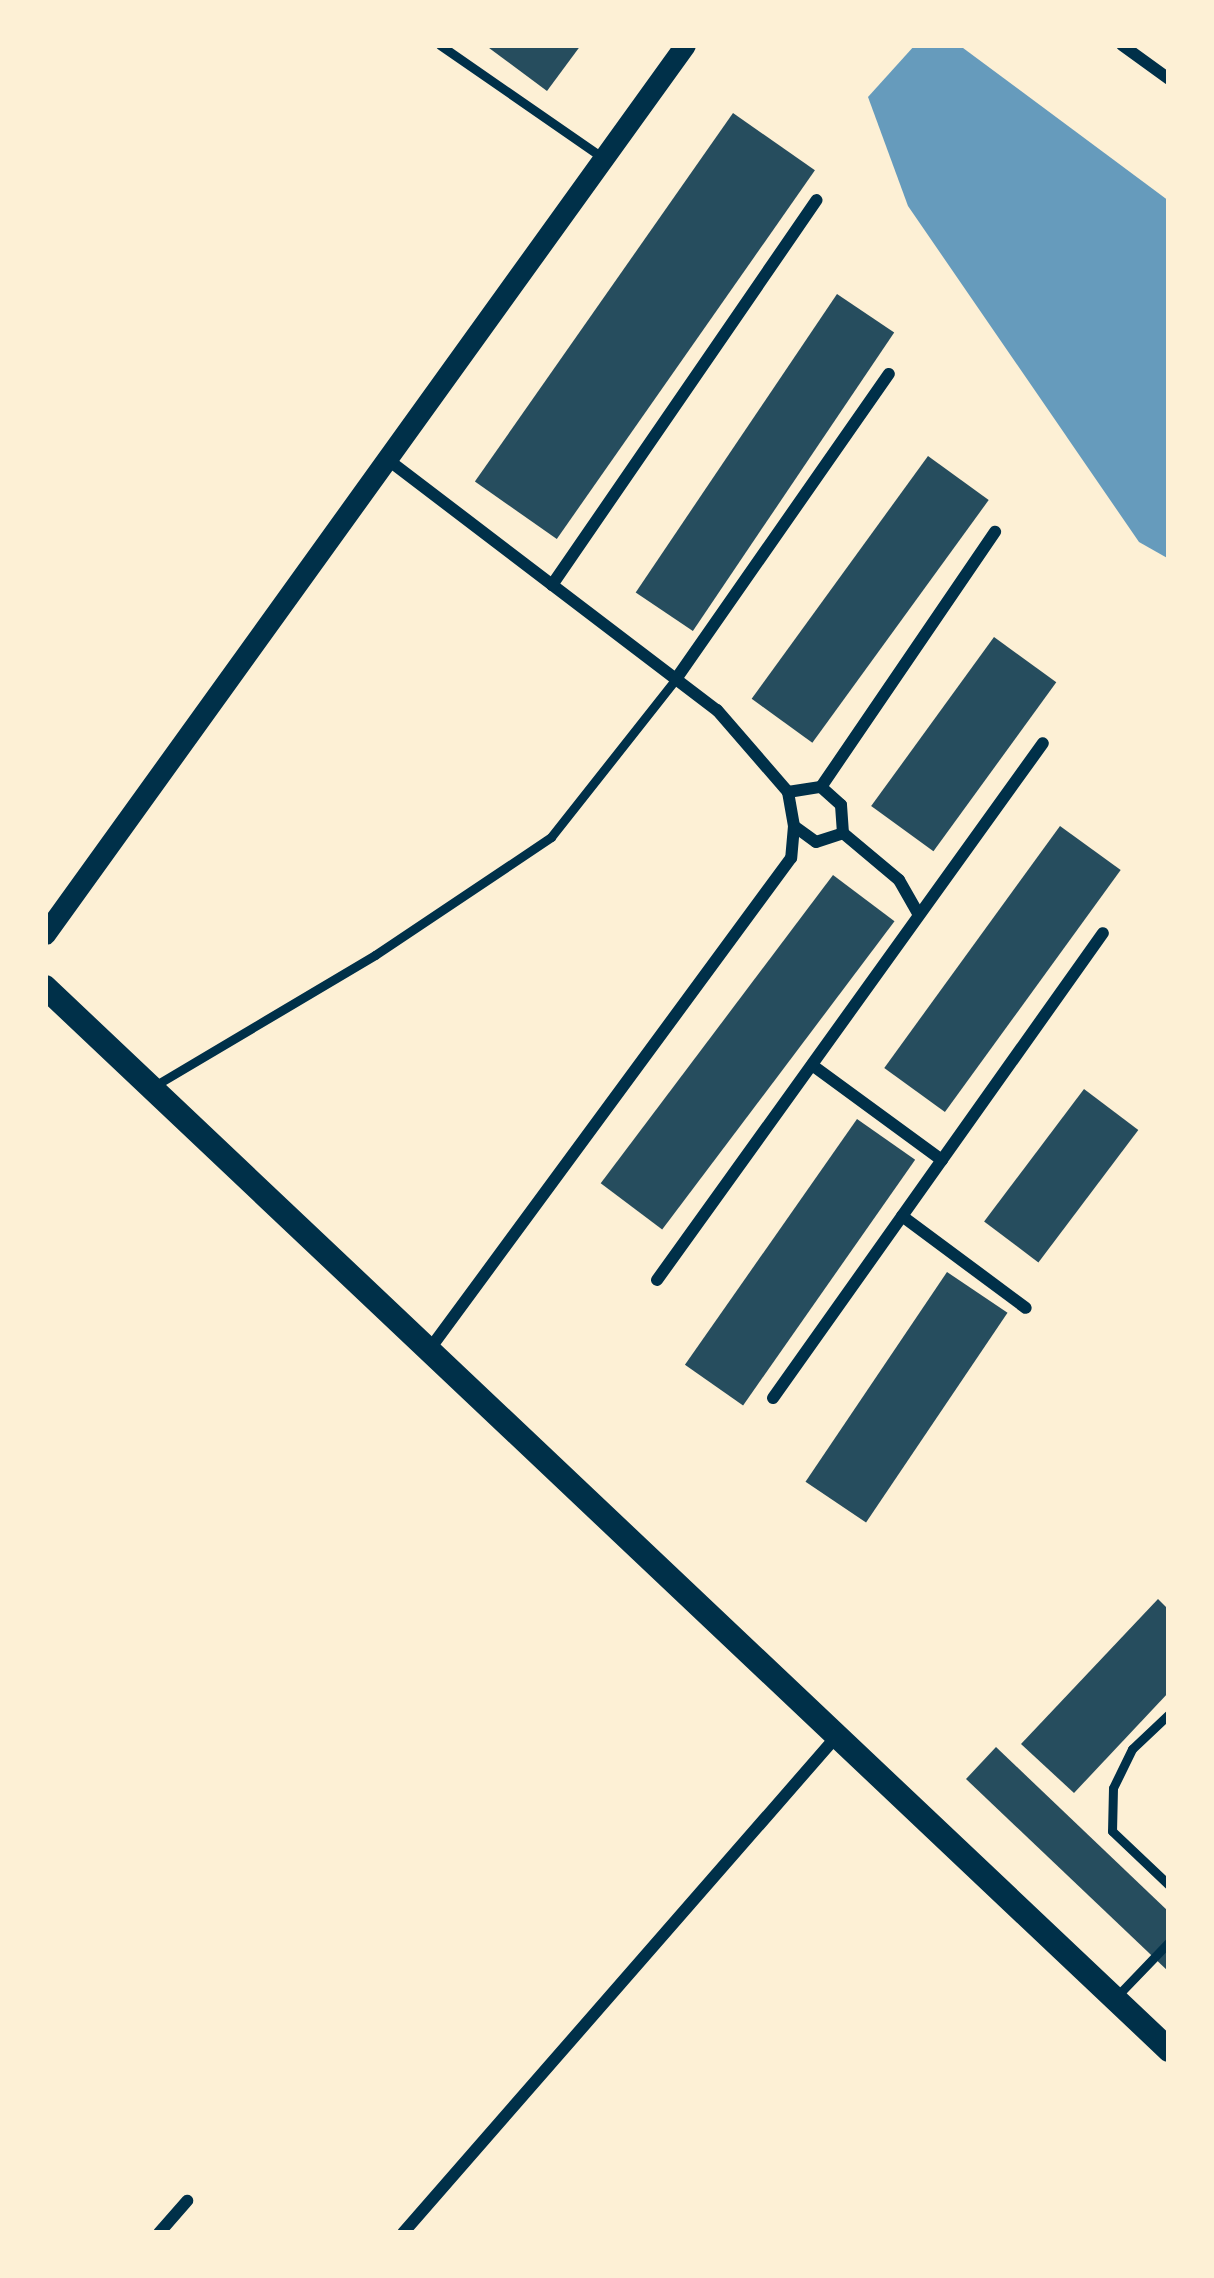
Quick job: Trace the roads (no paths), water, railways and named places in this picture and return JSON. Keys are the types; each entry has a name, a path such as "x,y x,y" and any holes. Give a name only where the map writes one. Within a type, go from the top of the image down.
{"main road":[{"path":"45,987 1169,2050"}],"street":[{"path":"45,934 685,45"},
{"path":"1122,45 1169,79"},
{"path":"552,585 817,200"},
{"path":"676,679 889,374"},
{"path":"387,459 717,710 788,793 794,826 791,858 428,1351"},
{"path":"788,793 821,787 995,532"},
{"path":"657,1280 1043,743"},
{"path":"821,787 841,805 843,833 899,880 919,915"},
{"path":"794,826 816,842 843,833"},
{"path":"773,1398 1103,933"},
{"path":"812,1065 942,1160"},
{"path":"902,1216 1026,1308"},
{"path":"403,2233 836,1737"},
{"path":"159,2233 187,2201"}],"lane":[{"path":"440,45 603,158"},
{"path":"152,1088 375,955 551,837 676,679"},
{"path":"1169,1714 1132,1749 1113,1788 1112,1831 1169,1885"},
{"path":"1114,1999 1169,1942"}],"water":[{"path":"915,45 959,45 1169,201 1169,559 1139,542 908,206 868,97"}]}
